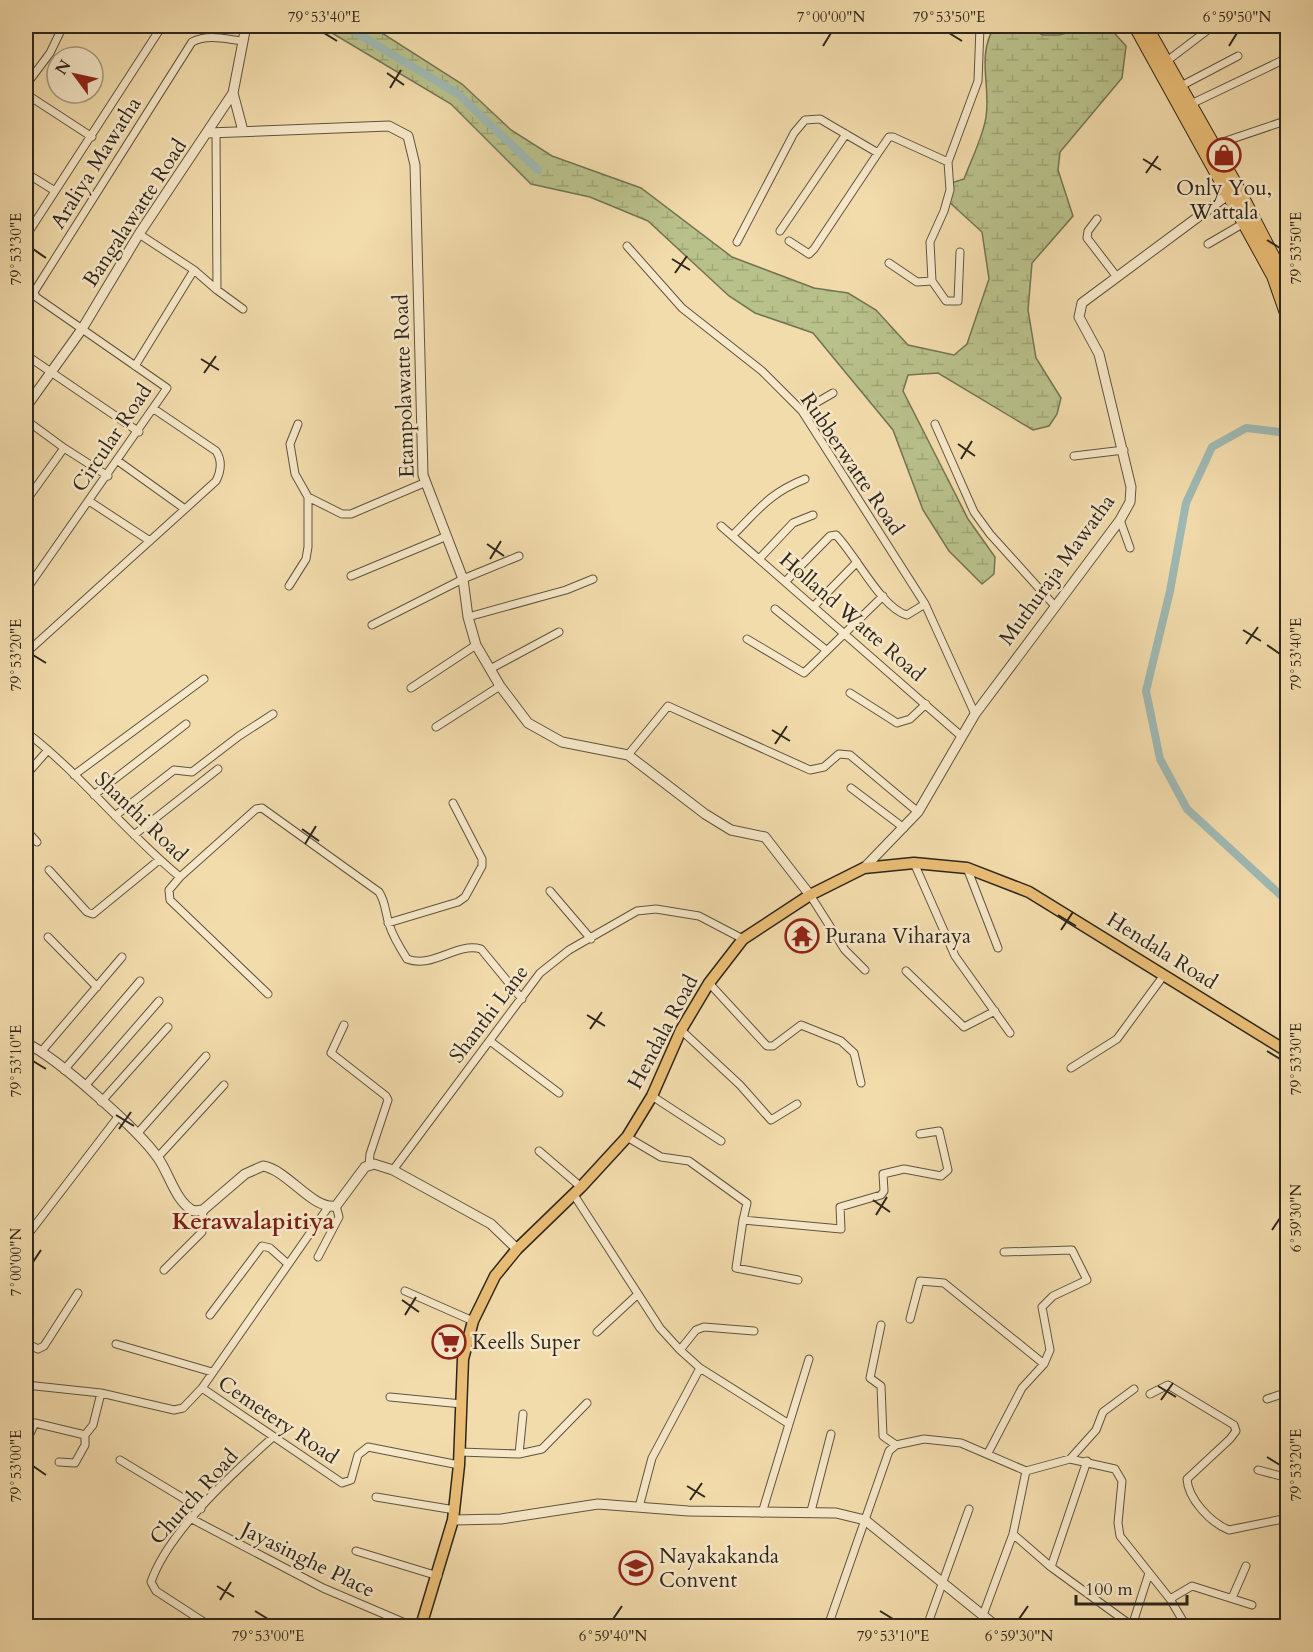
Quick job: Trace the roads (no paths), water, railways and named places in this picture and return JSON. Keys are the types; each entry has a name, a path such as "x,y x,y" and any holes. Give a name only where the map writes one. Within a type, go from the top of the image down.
{"highway":[{"path":"1135,26 1233,191 1283,261 1287,285"},
{"path":"1146,26 1214,146 1244,223 1273,276 1287,319"}],"main road":[{"name":"Hendala Road","path":"421,1626 438,1576 454,1515 460,1452 464,1359 473,1321 495,1276 517,1249 577,1191 627,1137 652,1096 681,1030 709,983 743,939 810,895 864,868 914,863 967,868 1029,892 1287,1052"}],"street":[{"path":"26,85 50,53 63,26"},
{"path":"27,231 92,136 162,26"},
{"name":"Bangalawatte Road","path":"26,407 82,329 139,234 212,133 233,93 246,26"},
{"path":"960,252 958,302 946,301 932,281 930,242 951,190 948,162 978,81 980,26"},
{"path":"1167,61 1213,26"},
{"name":"Araliya Mawatha","path":"82,329 36,297 34,292 192,42 200,38 212,37 242,41"},
{"path":"1181,86 1238,57"},
{"path":"1191,104 1282,60"},
{"path":"233,93 243,132"},
{"path":"26,94 92,136"},
{"path":"737,243 794,132 805,120 820,119 878,153"},
{"path":"1214,146 1287,120"},
{"name":"Etampolawatte Road","path":"212,133 389,126 408,136 415,165 424,483 463,579 468,617 476,645 500,686 528,723 562,742 628,755 731,830 765,837 810,895"},
{"path":"212,133 217,290"},
{"path":"780,231 846,134"},
{"path":"789,241 809,254 814,249 890,137 948,162"},
{"path":"26,173 55,191"},
{"name":"Muthuraja Mawatha","path":"864,868 918,812 939,779 960,735 1054,605 1120,520 1130,502 1131,487 1124,450 1099,354 1079,317 1082,303 1233,191"},
{"path":"1097,219 1088,231 1087,238 1117,277"},
{"path":"1208,244 1244,223"},
{"path":"139,234 194,270 243,309"},
{"name":"Rubberwatte Road","path":"627,246 682,308 762,371 802,411 925,604 975,714"},
{"path":"889,263 917,282 932,281"},
{"path":"135,366 194,270"},
{"name":"Circular Road","path":"26,590 139,432 167,388 82,329"},
{"path":"26,355 49,373 139,432"},
{"path":"802,411 833,393"},
{"path":"26,653 216,481 220,470 219,456 154,409"},
{"path":"26,420 108,476"},
{"path":"289,586 306,558 308,497 295,474 290,444 298,424"},
{"path":"935,424 974,512 990,534 1054,605"},
{"path":"26,501 64,448"},
{"path":"1074,456 1124,450"},
{"path":"118,461 185,509"},
{"path":"735,534 770,496 782,488 806,479"},
{"path":"308,497 342,514 351,514 424,483"},
{"path":"89,501 150,541"},
{"path":"759,558 793,523 813,514"},
{"path":"1120,520 1130,548"},
{"name":"Holland Watte Road","path":"721,526 735,534 785,582 960,735"},
{"path":"351,576 447,536"},
{"path":"785,582 830,536 838,537 883,596 900,613 907,615 925,604"},
{"path":"372,625 463,579 519,556"},
{"path":"813,606 857,562"},
{"path":"468,617 566,590 593,579"},
{"path":"747,639 800,673 808,671 826,650 883,596"},
{"path":"775,609 826,650"},
{"path":"490,669 559,632"},
{"path":"411,688 476,645"},
{"path":"74,775 204,679"},
{"path":"436,728 500,686"},
{"path":"850,693 897,723 910,719 926,704"},
{"path":"628,755 668,706 810,770 824,766 839,754 850,755 918,812"},
{"path":"115,816 174,770 192,772 239,736 273,714"},
{"path":"94,795 186,724"},
{"name":"Shanthi Road","path":"26,732 74,775 159,860 180,877 256,809 262,808 379,892 386,903 388,923 396,943 407,959 422,963 474,947 481,949 522,999"},
{"path":"26,775 48,750"},
{"path":"134,835 218,769"},
{"path":"851,788 904,828"},
{"path":"388,923 458,902 465,897 482,866 482,859 453,803"},
{"path":"26,830 37,842"},
{"path":"49,870 87,912 93,914 159,860"},
{"path":"914,863 955,956 1010,1033"},
{"path":"967,868 998,948"},
{"path":"180,877 169,890 170,900 268,994"},
{"path":"550,891 591,939"},
{"path":"810,895 845,950 865,970"},
{"name":"Shanthi Lane","path":"393,1170 540,973 569,950 637,911 656,909 699,916 743,939"},
{"path":"48,937 97,987"},
{"path":"41,1052 122,957"},
{"path":"906,971 964,1027 994,1011"},
{"path":"1071,1068 1117,1039 1164,975"},
{"path":"64,1070 140,981"},
{"path":"709,983 767,1046 774,1046 801,1025 841,1041 854,1053 861,1083"},
{"path":"85,1086 159,1001"},
{"path":"332,1206 369,1165 370,1154 388,1101 386,1096 331,1053 331,1048 344,1025"},
{"path":"101,1102 168,1027"},
{"path":"681,1030 740,1084 771,1120 797,1104"},
{"path":"490,1041 559,1093"},
{"path":"26,1043 85,1086 137,1134 158,1157 184,1203 194,1211 203,1210 245,1174 263,1166 274,1170 320,1202 332,1206 339,1217 318,1257"},
{"path":"137,1134 206,1056"},
{"path":"158,1157 224,1085"},
{"path":"652,1096 721,1140"},
{"path":"26,1237 118,1117"},
{"path":"743,1220 841,1229 840,1207 881,1196 884,1191 883,1174 904,1169 941,1176 946,1174 948,1170 939,1131 920,1134"},
{"path":"627,1137 661,1157 683,1158 689,1161 730,1191 745,1199 747,1203 736,1268 798,1280"},
{"path":"538,1151 577,1191 634,1286 637,1295 660,1328 680,1350 700,1368 789,1424"},
{"path":"369,1165 380,1164 393,1170 491,1224 517,1249"},
{"name":"Cemetery Road","path":"332,1206 288,1264 202,1388 272,1438 342,1483 351,1480 357,1455 368,1447 459,1465"},
{"path":"164,1270 202,1232 203,1210"},
{"path":"210,1315 262,1246 270,1248 288,1264"},
{"path":"988,1453 1022,1388 1044,1364 1050,1350 1042,1307 1053,1296 1082,1283 1087,1276 1072,1250 1004,1252"},
{"path":"910,1318 920,1281 944,1283 1044,1364"},
{"path":"405,1291 473,1321"},
{"path":"26,1343 38,1349 44,1346 78,1293"},
{"path":"597,1332 637,1295"},
{"path":"881,1326 870,1378 871,1381 881,1386 883,1436 896,1445"},
{"path":"680,1350 696,1330 704,1327 754,1330"},
{"path":"116,1344 212,1372"},
{"path":"762,1513 809,1359"},
{"path":"639,1507 652,1458 700,1368"},
{"path":"1150,1394 1168,1385 1234,1425 1236,1431 1230,1439 1187,1479 1187,1484 1200,1508 1220,1527 1229,1530 1287,1518"},
{"path":"26,1386 101,1393 174,1410 183,1408 202,1388"},
{"path":"1070,1459 1096,1430 1103,1412 1134,1389"},
{"path":"1267,1399 1287,1392"},
{"path":"59,1462 75,1463 85,1445 85,1435 93,1425 101,1393"},
{"path":"390,1397 462,1404"},
{"path":"460,1452 519,1454 542,1449 587,1403"},
{"path":"519,1454 523,1414"},
{"path":"26,1422 85,1435"},
{"path":"26,1442 35,1423"},
{"path":"811,1511 831,1434"},
{"name":"Church Road","path":"210,1626 156,1591 151,1582 157,1564 192,1519 227,1479 272,1438"},
{"path":"828,1626 889,1451 896,1445 924,1439 961,1443 1026,1471 1070,1459 1115,1468 1121,1474 1118,1523 1120,1536 1170,1599 1186,1626"},
{"path":"120,1460 201,1509"},
{"path":"1051,1567 1088,1461"},
{"path":"1258,1470 1287,1478"},
{"path":"983,1616 1013,1534 1026,1471"},
{"path":"376,1497 454,1515 501,1519 598,1504 762,1513 811,1511 836,1513 865,1520 996,1626"},
{"path":"927,1626 969,1509"},
{"name":"Jayasinghe Place","path":"192,1519 323,1588 412,1626"},
{"path":"1013,1534 1051,1567 1132,1626 1149,1573"},
{"path":"356,1551 438,1576"},
{"path":"1232,1598 1246,1566"},
{"path":"1170,1599 1192,1586 1252,1605"}],"waterway":[{"path":"345,26 458,94 538,170 536,168"},
{"path":"1288,433 1246,428 1212,447 1186,503 1170,591 1146,691 1160,759 1187,809 1288,902"}],"place":[{"name":"Only You, Wattala","path":"1224,155"},
{"name":"Purana Viharaya","path":"802,936"},
{"name":"Keells Super","path":"449,1342"},
{"name":"Nayakakanda Convent","path":"636,1568"}],"district":[{"name":"Kerawalapitiya","path":"253,1221"}]}
